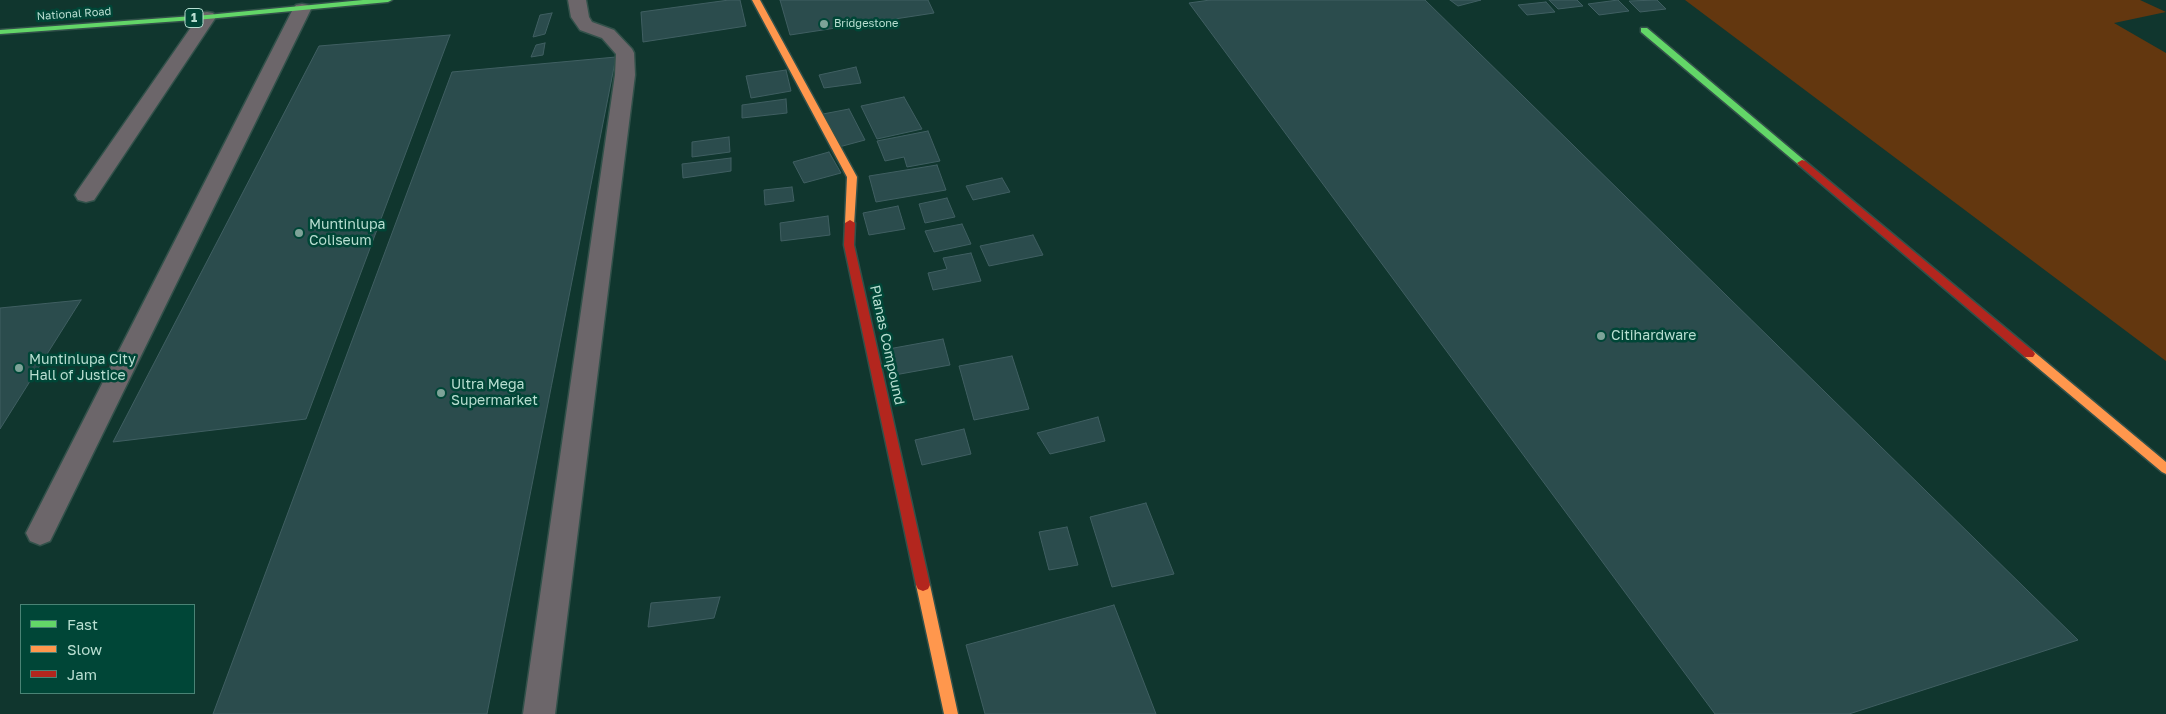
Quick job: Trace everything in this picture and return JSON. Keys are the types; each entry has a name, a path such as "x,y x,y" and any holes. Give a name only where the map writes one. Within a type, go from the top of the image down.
{"main road":[{"name":"National Road","path":"2,34 388,0"},
{"name":"Planas Compound","path":"756,0 852,177 850,244 951,714"},
{"path":"1644,30 2166,469"}],"lane":[{"path":"539,714 625,75 625,53 608,34 586,26 580,17 577,0"},
{"path":"40,533 302,9"},
{"path":"86,195 207,17"}],"shaded area":[{"path":"1685,0 2140,0 2166,12 2114,23 2166,53 2166,361"}],"building":[{"path":"740,0 746,26 643,42 641,12"},
{"name":"Bridgestone","path":"780,0 928,0 934,13 790,35"},
{"name":"Citihardware","path":"1210,0 1425,0 2078,640 1849,714 1715,714 1189,3"},
{"path":"1450,0 1481,0 1458,6"},
{"path":"1549,0 1577,0 1583,6 1558,9"},
{"path":"1618,0 1629,11 1599,15 1588,4"},
{"path":"1657,0 1666,9 1640,12 1629,1"},
{"path":"1546,2 1555,12 1527,15 1518,5"},
{"path":"552,13 545,34 533,37 540,15"},
{"name":"Muntinlupa Coliseum","path":"450,35 306,419 113,442 319,46"},
{"path":"545,43 543,55 531,57 536,45"},
{"name":"Ultra Mega Supermarket","path":"616,57 487,714 213,714 452,72"},
{"path":"856,67 861,83 824,88 819,75"},
{"path":"786,70 791,91 751,98 746,76"},
{"path":"904,97 922,129 877,139 861,106"},
{"path":"786,99 787,113 742,118 742,105"},
{"path":"849,109 865,140 839,147 823,114"},
{"path":"928,131 940,161 907,167 904,157 885,161 877,141"},
{"path":"729,137 730,152 692,157 692,142"},
{"path":"829,152 841,173 804,183 793,162"},
{"path":"731,158 731,171 683,178 682,164"},
{"path":"937,165 946,190 876,202 869,176"},
{"path":"1002,178 1010,192 973,200 966,186"},
{"path":"792,187 794,201 765,205 764,190"},
{"path":"947,198 955,217 925,223 919,204"},
{"path":"898,206 905,229 869,235 863,213"},
{"path":"828,216 830,235 781,241 780,223"},
{"path":"962,224 971,244 934,252 925,231"},
{"path":"1033,235 1043,255 989,266 980,246"},
{"path":"971,253 981,281 933,290 928,273 947,269 943,258"},
{"name":"Muntinlupa City Hall of Justice","path":"81,300 0,429 0,308"},
{"path":"943,339 950,365 889,376 883,350"},
{"path":"1012,356 1029,409 974,420 959,366"},
{"path":"1098,417 1105,441 1050,454 1037,433"},
{"path":"964,429 971,454 922,465 915,440"},
{"path":"1146,503 1174,574 1112,587 1090,517"},
{"path":"1067,527 1078,565 1049,570 1039,532"},
{"path":"720,597 714,618 648,627 651,603"},
{"path":"1114,605 1156,714 985,714 966,645"}],"traffic: fast":[{"path":"0,32 207,17 388,0"},
{"path":"1644,30 1802,163"}],"traffic: slow":[{"path":"756,0 852,177 850,223"},
{"path":"2029,354 2166,469"},
{"path":"923,585 951,714"}],"traffic: jam":[{"path":"1802,163 2029,354"},
{"path":"850,223 849,245 923,585"}],"place":[{"name":"Bridgestone","path":"824,24"},
{"name":"Muntinlupa Coliseum","path":"299,233"},
{"name":"Citihardware","path":"1601,336"},
{"name":"Muntinlupa City Hall of Justice","path":"19,368"},
{"name":"Ultra Mega Supermarket","path":"441,393"}]}
